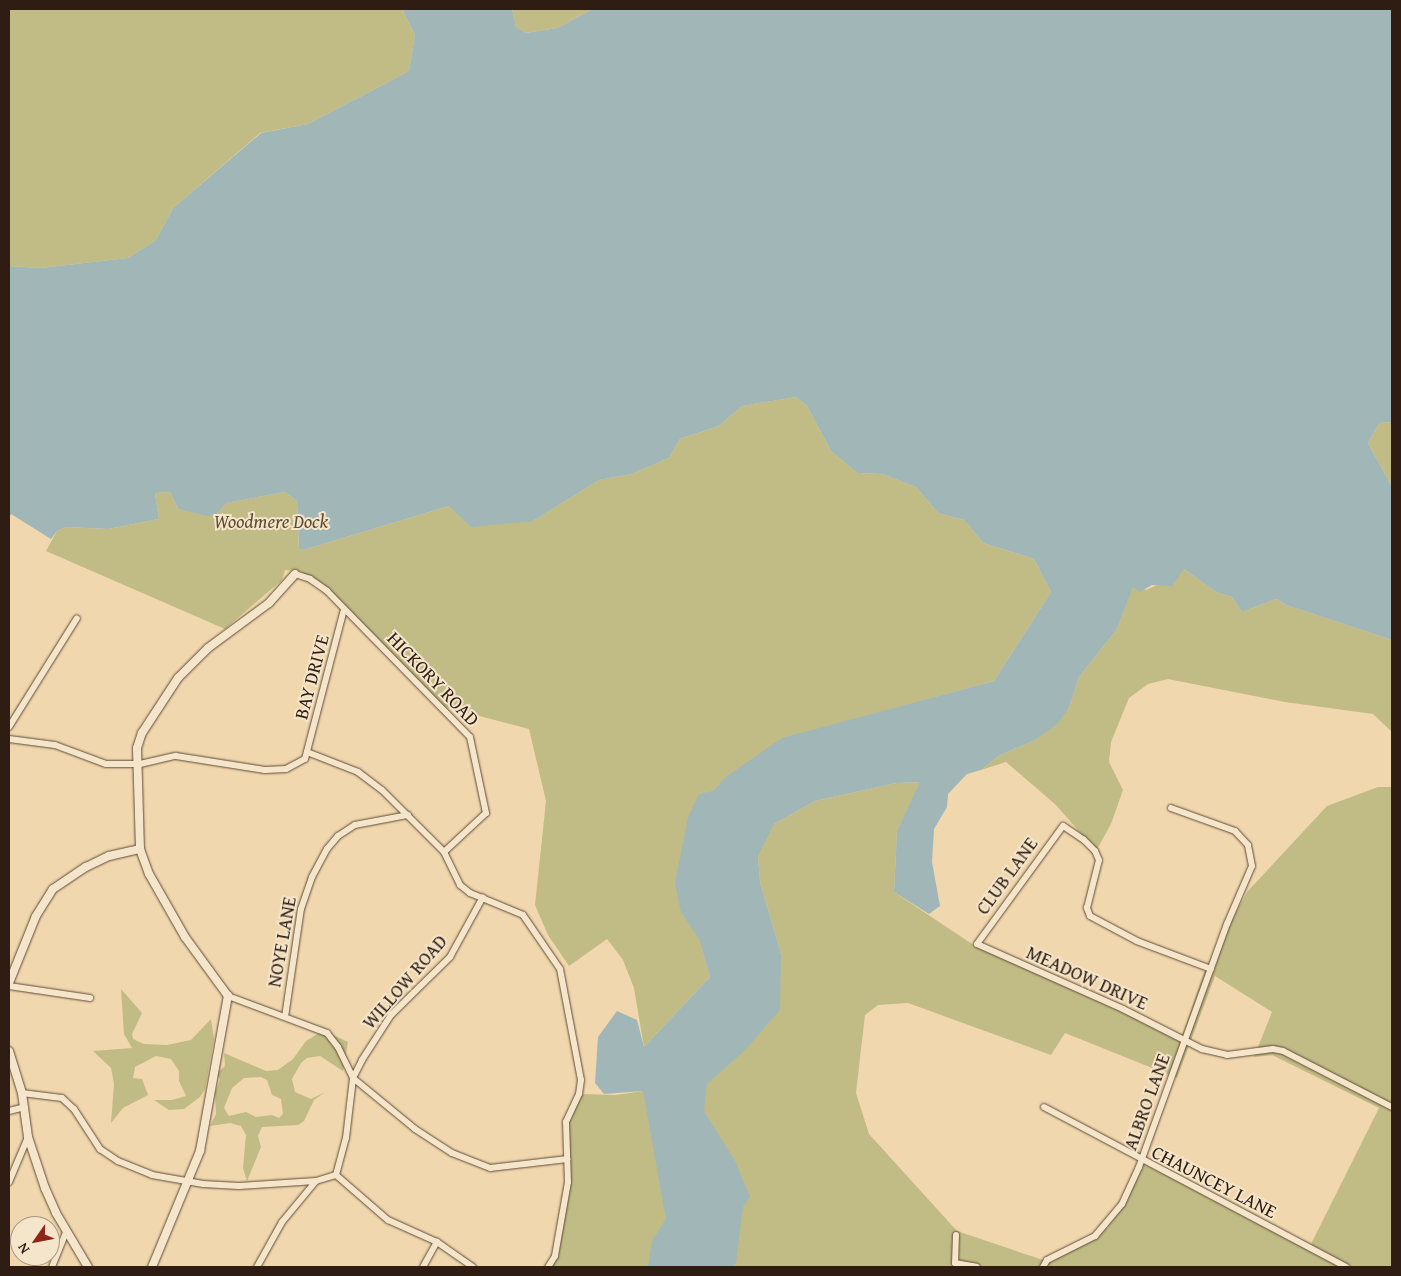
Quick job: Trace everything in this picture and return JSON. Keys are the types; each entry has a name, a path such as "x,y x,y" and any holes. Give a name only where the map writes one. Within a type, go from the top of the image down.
{"street":[{"name":"HICKORY ROAD","path":"295,574 310,579 344,609 470,737 486,813 479,823 444,852"},
{"path":"295,574 269,603 208,648 178,678 142,733 136,748 140,849 160,897 228,996 327,1033 338,1047 353,1078 415,1129 481,1166 497,1168 567,1159"},
{"name":"BAY DRIVE","path":"307,752 344,609"},
{"path":"9,727 76,618"},
{"path":"9,739 55,744 97,762 136,764 176,756 277,771 297,765 305,760 307,752 358,772 408,815 444,852 460,885 470,893 523,915 563,977 580,1080 579,1094 566,1122 568,1182 557,1246 548,1267"},
{"name":"ALBRO LANE","path":"1043,1267 1047,1260 1084,1243 1107,1225 1122,1204 1140,1161 1233,910 1252,866 1248,845 1235,831 1170,808"},
{"name":"NOYE LANE","path":"285,1017 301,909 312,877 327,849 338,836 355,825 408,815"},
{"name":"CLUB LANE","path":"976,944 1063,826 1084,840 1095,851 1099,860 1086,908 1090,916 1137,941 1211,969"},
{"path":"90,998 9,985 36,916 53,889 86,866 109,856 140,849"},
{"name":"WILLOW ROAD","path":"336,1175 346,1138 353,1078 391,1015 450,957 483,897"},
{"name":"MEADOW DRIVE","path":"976,944 1220,1055 1273,1049 1283,1051 1392,1107"},
{"path":"152,1267 189,1182 200,1151 228,996"},
{"path":"9,1051 22,1093 28,1138 56,1214 88,1267"},
{"path":"22,1093 51,1095 67,1102 93,1141 118,1161 152,1175 189,1182 239,1186 316,1181 336,1175 388,1220 437,1242 473,1267"},
{"path":"9,1111 25,1107"},
{"name":"CHAUNCEY LANE","path":"1044,1107 1140,1161 1346,1267"},
{"path":"9,1182 28,1138"},
{"path":"256,1267 282,1222 316,1181"},
{"path":"52,1267 66,1233"},
{"path":"956,1235 955,1265 977,1267"},
{"path":"424,1267 437,1242"}],"green space":[{"path":"9,9 402,9 415,35 409,71 308,124 260,133 173,208 156,240 128,258 41,268 9,266"},
{"path":"512,9 593,9 557,28 526,33 516,27"},
{"name":"Woodmere Dock","path":"796,397 807,406 831,451 857,473 882,474 916,487 938,513 964,520 983,543 1034,559 1051,592 994,681 796,735 727,776 774,824 815,801 896,783 921,782 897,831 894,892 972,944 1181,1039 1204,972 1247,892 1327,806 1378,787 1392,787 1392,1267 546,1267 555,1256 569,1172 565,1134 579,1094 616,1095 643,1091 781,954 760,882 758,856 723,781 713,791 681,913 699,938 710,977 644,1047 634,988 623,960 607,939 569,966 548,935 535,905 546,801 529,729 441,706 331,593 300,571 285,570 282,580 225,629 46,551 57,531 65,527 108,529 159,519 155,493 170,492 178,509 217,514 226,503 285,492 297,501 299,549 303,550 449,506 533,521 599,480 632,474 669,458 680,439 719,426 742,406","holes":["1215,976 1272,1012 1254,1057 1272,1055 1379,1108 1309,1248 1142,1163 1125,1202 1108,1227 1096,1238 1058,1256 1043,1260 957,1231 869,1134 856,1093 865,1015 878,1005 908,1003 1051,1055 1065,1033 1177,1078"]},
{"path":"1392,422 1392,487 1368,443 1379,423"},
{"path":"1184,569 1216,592 1232,597 1242,612 1276,599 1286,605 1392,640 1392,732 1373,714 1285,702 1168,679 1148,684 1129,698 1111,742 1109,762 1123,790 1111,824 1096,851 1056,805 1006,762 981,770 1000,755 1035,740 1069,708 1079,677 1117,629 1133,586 1146,590 1175,577"},
{"path":"121,989 142,1013 132,1034 133,1039 144,1044 167,1045 191,1040 211,1019 214,1039 205,1089 200,1097 184,1109 169,1110 154,1100 172,1100 186,1096 179,1081 179,1071 171,1059 156,1056 135,1067 133,1078 142,1079 148,1095 123,1108 111,1123 114,1084 111,1068 93,1051 132,1048 124,1034"},
{"path":"319,1033 331,1034 348,1042 343,1071 320,1056 307,1058 301,1063 292,1079 295,1092 311,1099 325,1092 314,1100 304,1121 298,1125 262,1127 258,1136 261,1147 247,1181 243,1168 246,1135 241,1126 230,1123 210,1126 216,1114 215,1093 220,1080 217,1073 225,1066 224,1053 266,1071 278,1070 293,1059 306,1041","holes":["261,1077 267,1080 272,1095 281,1099 283,1114 279,1118 272,1115 256,1117 246,1112 229,1116 224,1108 232,1088 244,1078"]}],"shaded area":[{"path":"402,9 512,9 516,27 526,33 557,28 593,9 1392,9 1392,422 1379,423 1368,443 1392,487 1392,640 1286,605 1276,599 1242,612 1232,597 1216,592 1184,569 1172,586 1152,585 1140,592 1133,587 1117,629 1079,677 1069,708 1056,725 1035,740 1000,755 981,770 967,774 948,794 947,807 934,829 932,862 940,906 929,914 894,892 897,831 920,782 896,783 815,801 774,824 758,856 760,882 781,954 780,1010 745,1050 707,1084 704,1111 735,1161 750,1197 743,1207 736,1263 733,1267 648,1267 652,1241 666,1219 643,1091 604,1094 595,1083 598,1037 617,1011 637,1020 644,1047 710,977 699,939 681,913 675,883 688,817 699,794 713,791 727,776 782,738 994,681 1051,592 1034,559 983,543 964,520 938,513 916,487 882,474 857,473 831,451 807,406 796,397 742,406 719,426 680,439 669,458 632,474 599,480 533,521 471,527 449,506 303,550 299,549 297,501 285,492 226,503 217,514 207,516 178,509 170,492 155,493 159,519 108,529 65,527 57,531 51,539 11,514 9,517 9,266 41,268 128,258 156,240 173,208 261,133 308,124 409,71 415,35"}]}
